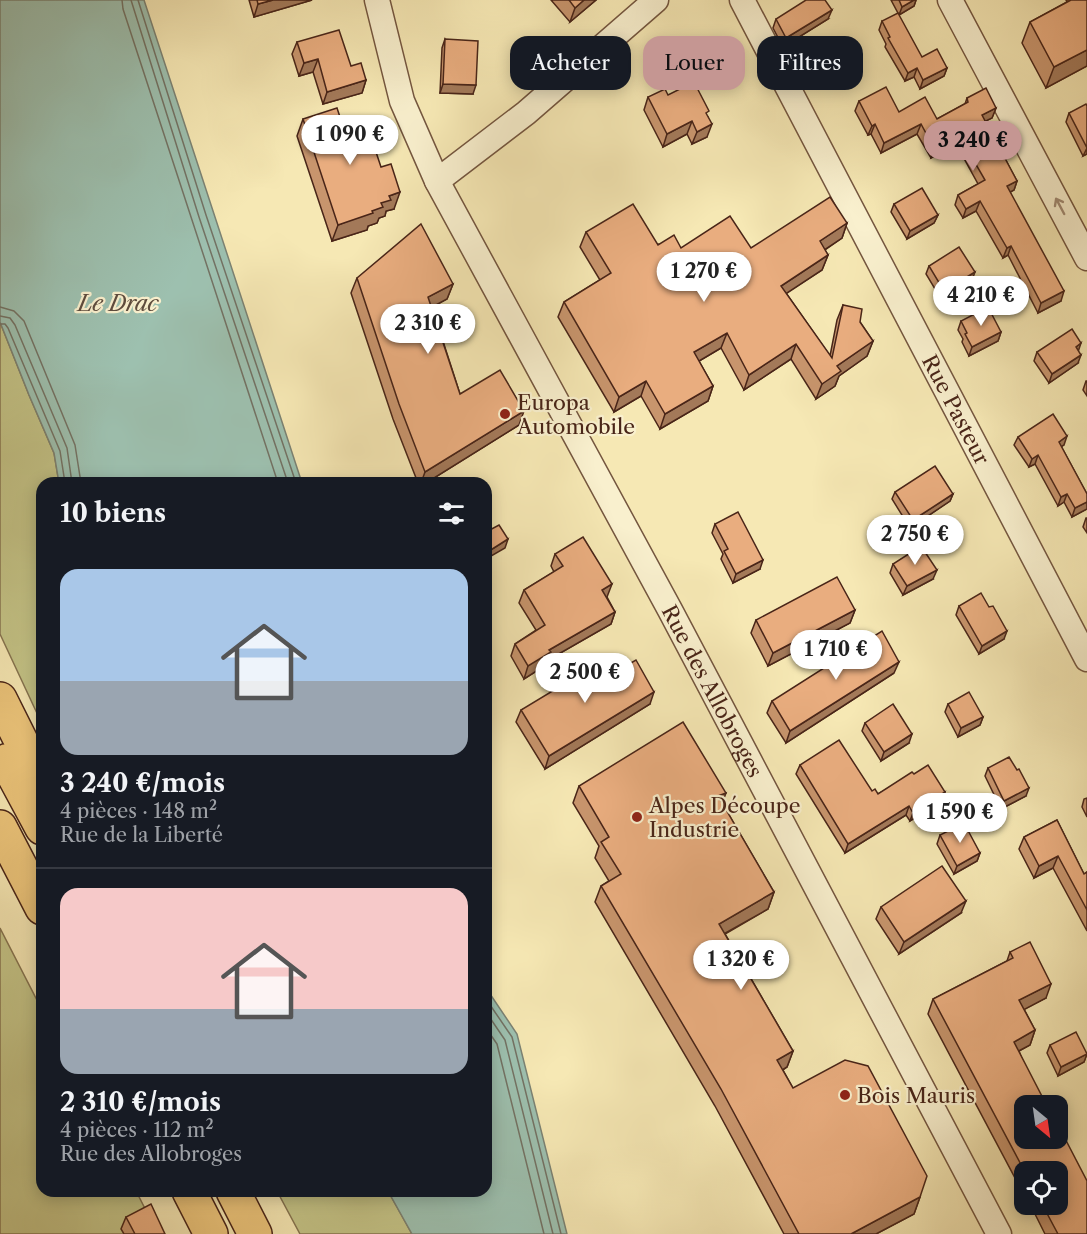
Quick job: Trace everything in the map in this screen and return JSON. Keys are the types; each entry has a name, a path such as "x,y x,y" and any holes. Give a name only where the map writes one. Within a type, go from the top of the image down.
{"highway":[{"path":"0,699 36,771"},
{"path":"0,748 36,817"},
{"path":"0,827 36,896"},
{"path":"192,1197 211,1234"},
{"path":"235,1197 255,1234"}],"street":[{"name":"Rue des Allobroges","path":"377,0 402,101 437,182 670,610 999,1234"},
{"path":"437,182 526,113 656,0"},
{"name":"Rue Pasteur","path":"742,0 1087,659"},
{"path":"950,0 1087,258"}],"green space":[{"path":"0,322 54,453 58,477 36,477 36,711 0,634"},
{"path":"0,928 36,998 36,1197 139,1197 158,1234 0,1234"},
{"path":"280,1197 391,1197 412,1234 300,1234"}],"water":[{"name":"Le Drac","path":"0,0 144,0 300,477 58,477 54,453 0,322"},
{"path":"492,997 517,1034 567,1234 412,1234 391,1197 492,1197"}],"building":[{"path":"257,0 273,0 258,4"},
{"path":"569,0 584,0 575,8"},
{"path":"806,0 825,0 832,10 789,36 785,36 776,19"},
{"path":"899,0 914,0 902,7"},
{"path":"1071,0 1087,0 1087,50 1054,67 1030,22"},
{"path":"898,13 922,57 937,49 947,68 923,80 917,68 908,73 888,38 890,37 882,21"},
{"path":"339,30 351,66 361,63 366,80 327,92 318,59 304,63 297,42"},
{"path":"445,39 478,41 476,85 443,84"},
{"path":"886,87 899,112 925,97 937,119 968,102 967,98 986,88 996,108 982,115 1017,181 1007,186 1064,291 1041,303 1011,246 1007,248 980,201 966,209 958,195 985,180 959,135 934,148 921,124 884,143 875,124 872,126 859,101"},
{"path":"663,90 666,90 668,95 678,90 698,90 709,111 706,113 712,124 697,132 692,121 667,134 648,97"},
{"path":"1086,104 1087,106 1087,148 1069,113"},
{"path":"337,108 342,123 364,116 381,167 391,164 400,192 389,196 391,200 381,203 383,207 372,211 373,213 338,225 303,119"},
{"path":"922,188 938,215 910,231 894,204"},
{"path":"830,197 847,223 820,241 828,255 781,286 832,358 843,305 862,309 860,322 873,341 837,366 841,371 822,384 796,344 749,375 727,333 694,352 713,386 665,414 646,381 619,397 564,302 611,273 586,232 633,204 658,245 674,235 681,248 730,216 751,248"},
{"path":"421,224 453,284 428,297 460,394 500,370 524,411 425,472 399,404 357,278"},
{"path":"959,247 975,272 944,291 929,266"},
{"path":"988,307 1001,332 972,347 961,321"},
{"path":"1072,329 1081,343 1076,347 1081,355 1052,374 1037,352"},
{"path":"1053,414 1067,436 1059,442 1087,494 1087,502 1075,508 1067,494 1061,497 1038,455 1032,459 1018,437"},
{"path":"935,466 953,494 913,520 895,492"},
{"path":"738,512 763,560 736,574 724,551 728,549 715,524"},
{"path":"499,525 508,539 492,549 492,529"},
{"path":"583,537 612,584 602,590 615,612 549,650 551,652 528,666 515,644 545,625 524,590 563,566 555,554"},
{"path":"921,546 937,570 907,586 893,564"},
{"path":"837,577 855,610 773,653 756,620"},
{"path":"981,593 989,607 993,606 1007,631 982,646 959,606"},
{"path":"882,631 899,662 790,731 772,701"},
{"path":"636,660 654,692 549,756 521,710 602,661 610,675"},
{"path":"969,692 983,717 961,728 948,704"},
{"path":"893,704 912,734 884,752 865,723"},
{"path":"683,722 726,793 718,796 774,892 719,924 793,1051 777,1060 793,1088 845,1060 868,1066 927,1176 920,1197 851,1234 799,1234 721,1089 601,886 621,874 601,842 609,837 579,786"},
{"path":"839,740 872,791 875,789 878,794 912,772 914,774 928,765 945,792 913,813 909,806 848,844 800,765"},
{"path":"1009,757 1017,770 1019,769 1029,788 1004,801 988,768"},
{"path":"1057,820 1084,874 1087,872 1087,910 1058,856 1039,866 1024,837"},
{"path":"964,823 980,853 957,866 940,835"},
{"path":"942,866 966,901 904,942 881,907"},
{"path":"1030,942 1051,984 1019,1000 1035,1030 1014,1042 1041,1095 1014,1095 1014,1149 1068,1149 1068,1144 1087,1181 1087,1234 1058,1234 1048,1215 1068,1215 1068,1161 1019,1161 933,999 1013,958 1010,952"},
{"path":"1076,1032 1087,1054 1061,1067 1050,1045"},
{"path":"151,1204 165,1234 135,1234 126,1217"}],"place":[{"name":"Europa Automobile","path":"505,414"},
{"name":"Alpes Découpe Industrie","path":"637,817"},
{"name":"Bois Mauris","path":"845,1095"}]}
